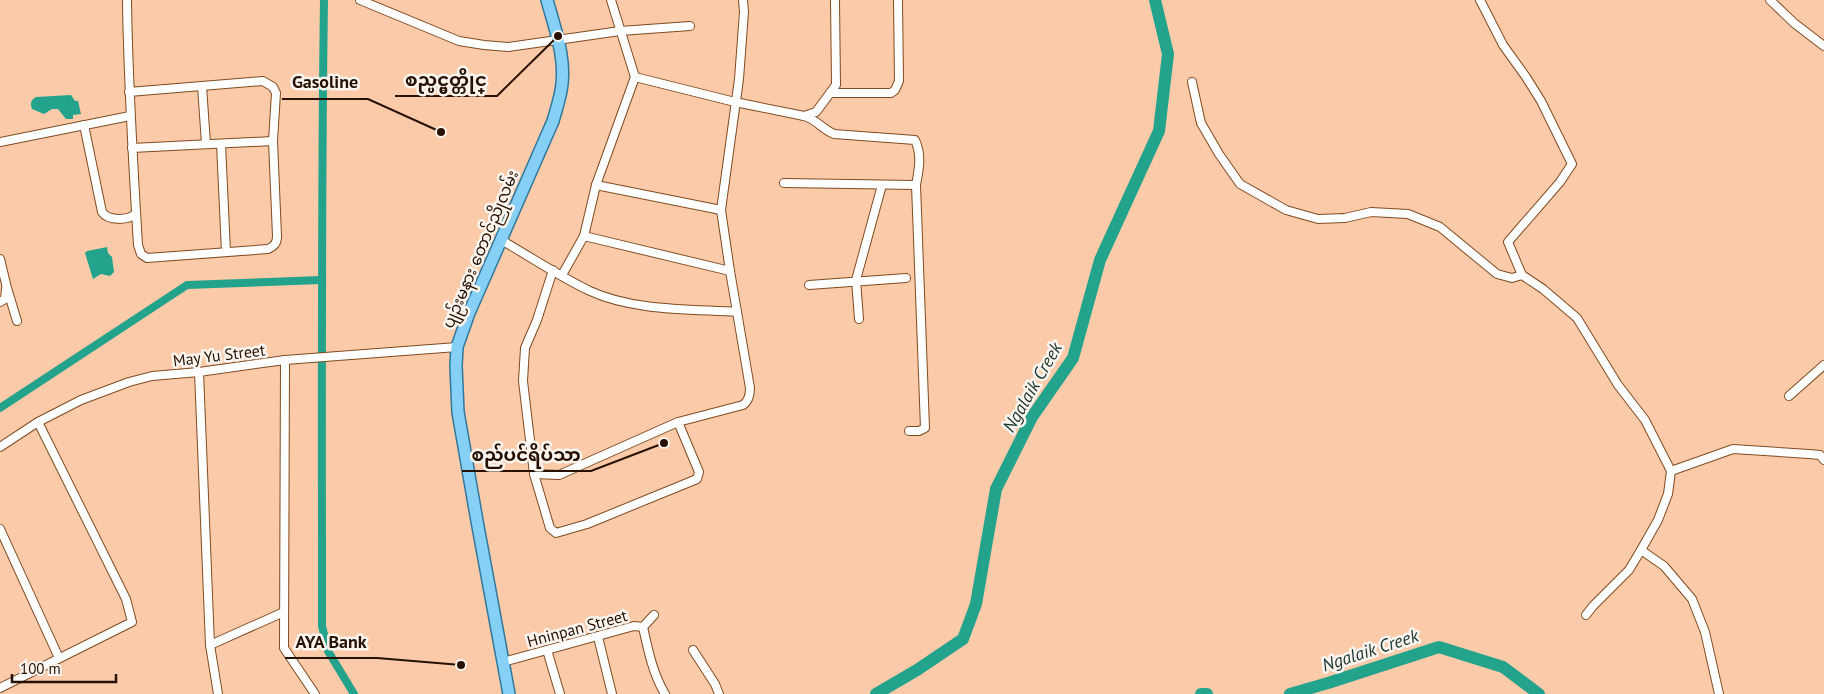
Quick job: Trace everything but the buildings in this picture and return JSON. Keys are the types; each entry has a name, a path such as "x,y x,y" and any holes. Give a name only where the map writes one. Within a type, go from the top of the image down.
{"main road":[{"name":"ပျဉ်းမနား တောင်ညိုလမ်း","path":"509,694 476,521 458,412 457,347 468,313 553,121 561,90 562,65 558,39 546,0"}],"street":[{"path":"127,0 129,92 130,116 140,254 147,258 268,249 277,242 273,141 276,93 273,86 263,81 129,92"},
{"path":"360,0 459,41 508,47 620,31 690,26"},
{"path":"562,276 584,236 596,185 635,77 611,0"},
{"path":"534,474 559,475 678,422 743,405 749,398 750,388 721,210 735,102 744,12 743,0"},
{"path":"804,116 816,112 836,85 835,0"},
{"path":"830,93 891,93 895,90 899,81 898,0"},
{"path":"1480,0 1503,45 1541,101 1572,164 1560,182 1508,242 1522,274 1577,318 1618,385 1645,420 1671,471 1668,494 1658,520 1641,550 1629,570 1586,615"},
{"path":"1770,0 1794,23 1824,46"},
{"path":"635,77 735,102 812,118 823,129 834,134 915,140 920,165 916,185 925,428 919,431 909,431"},
{"path":"1192,82 1201,123 1218,154 1240,184 1286,210 1318,219 1345,218 1371,212 1408,214 1440,227 1497,274 1512,278 1522,274"},
{"path":"202,86 206,144"},
{"path":"0,142 130,116"},
{"path":"84,125 102,212 109,218 130,218 136,213"},
{"path":"132,148 273,141"},
{"path":"221,144 226,252"},
{"path":"784,183 916,185"},
{"path":"596,185 721,210"},
{"path":"859,319 856,282 882,185"},
{"path":"584,236 730,271"},
{"path":"501,240 592,292 621,302 737,312"},
{"path":"0,259 6,288 17,321"},
{"path":"553,270 537,320 525,348 523,381 534,474 551,530 556,533 587,524 697,479 699,472 678,422"},
{"path":"809,285 906,278"},
{"path":"0,302 5,299 6,288"},
{"name":"May Yu Street","path":"0,447 38,422 81,400 129,382 152,376 200,372 285,360 457,347"},
{"path":"285,360 284,648 315,694"},
{"path":"1789,396 1824,365"},
{"path":"200,372 210,645 218,694"},
{"path":"0,688 132,622 126,599 38,422"},
{"path":"1671,471 1733,448 1820,455 1824,460"},
{"path":"0,529 59,658"},
{"path":"1641,550 1664,566 1692,599 1705,632 1719,694"},
{"path":"210,645 284,612"},
{"name":"Hninpan Street","path":"503,662 634,626 643,627 654,615"},
{"path":"643,627 656,677 666,694"},
{"path":"598,636 612,694"},
{"path":"547,650 560,694"},
{"path":"693,650 715,684 719,694"}],"water":[{"path":"71,95 75,101 78,101 81,114 73,115 73,119 66,119 58,109 52,109 44,114 32,109 31,102 36,97"},
{"path":"107,247 108,253 112,257 114,272 110,276 101,274 93,279 85,253"}],"waterway":[{"path":"324,0 322,626 328,651 354,694"},
{"name":"Ngalaik Creek","path":"876,694 917,670 963,639 976,604 996,489 1032,417 1073,358 1100,260 1159,131 1168,54 1155,0"},
{"path":"0,408 187,285 321,280"},
{"name":"Ngalaik Creek","path":"1290,694 1439,647 1503,667 1539,694"},
{"name":"Ngalaik Creek","path":"1201,694 1207,694"}],"place":[{"name":"စည္ပင္မွတ္တိုင္","path":"558,36"},
{"name":"Gasoline","path":"441,132"},
{"name":"စည်ပင်ရိပ်သာ","path":"664,443"},
{"name":"AYA Bank","path":"461,665"}]}
